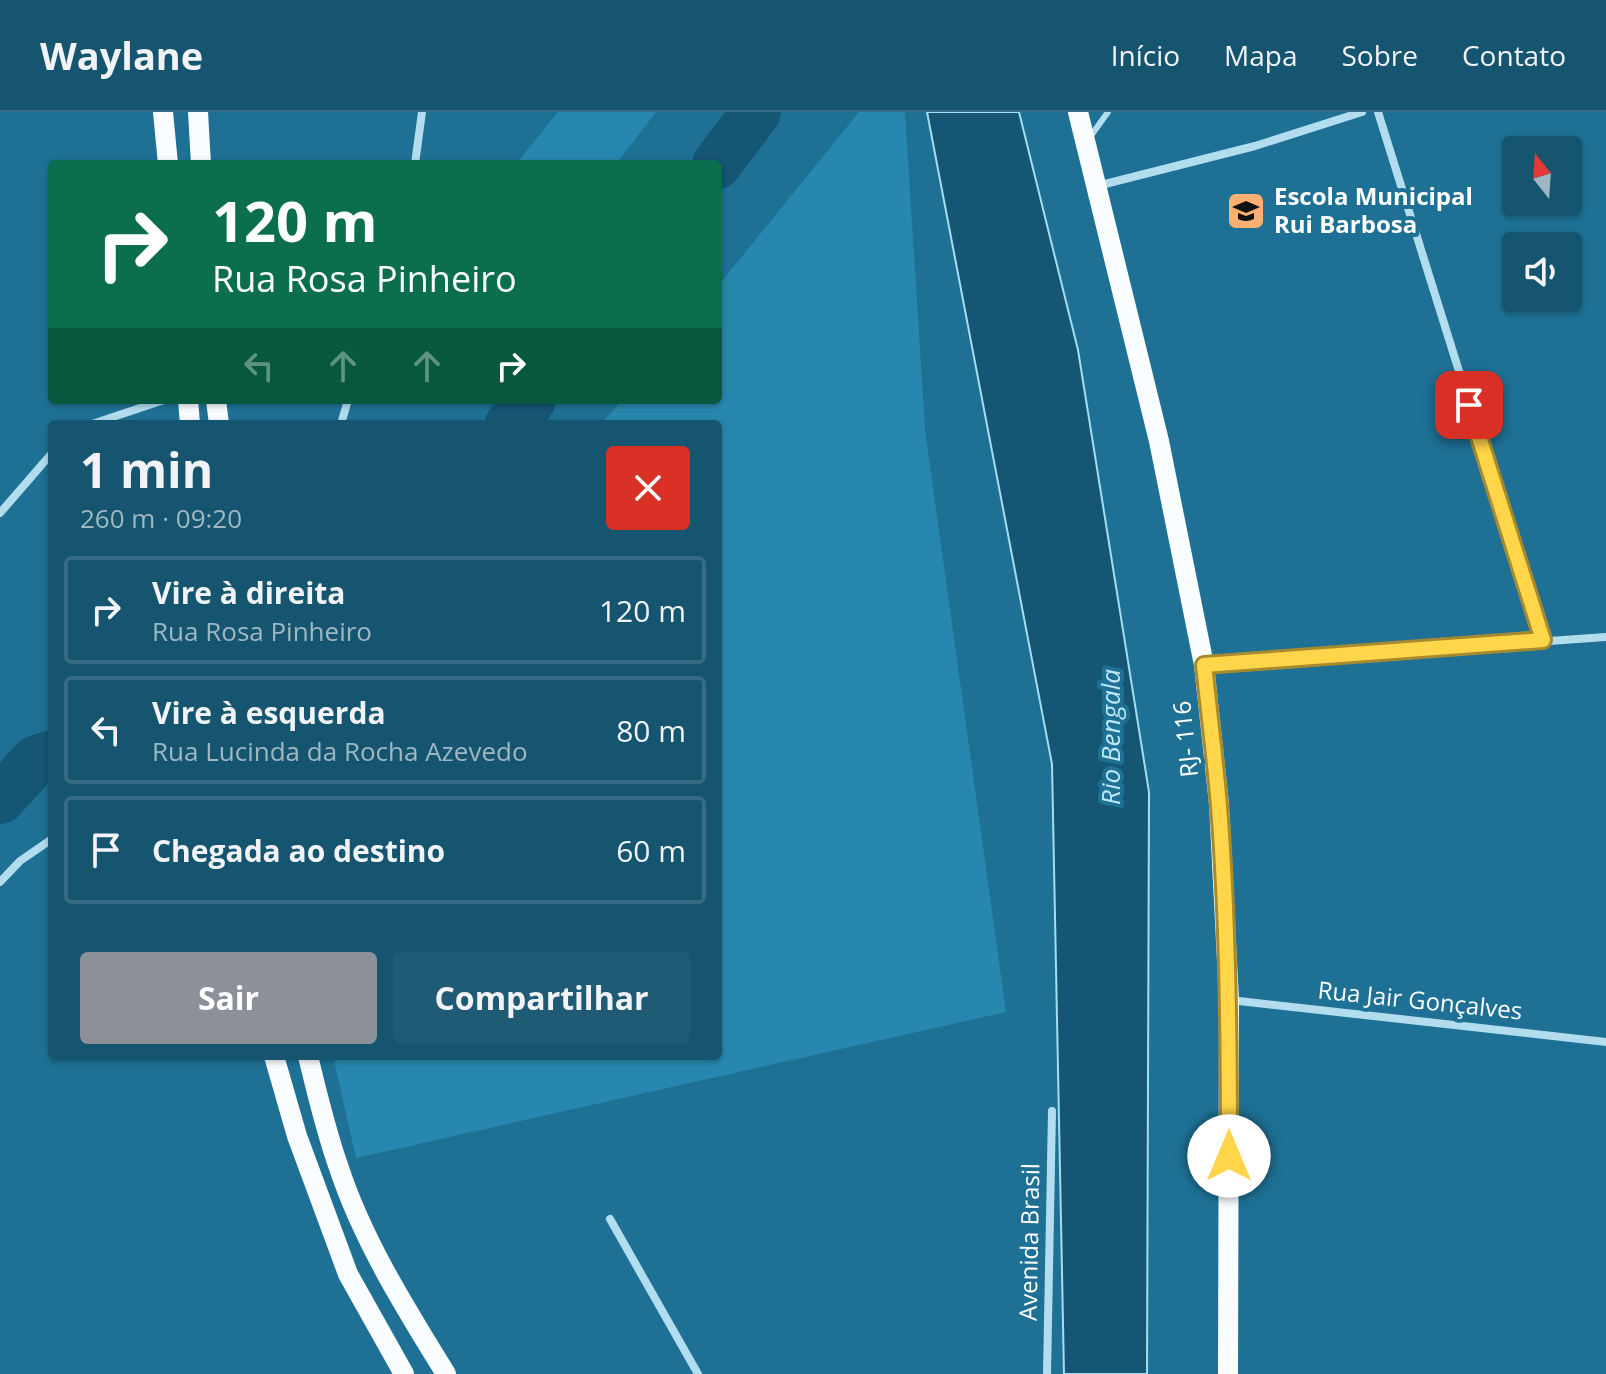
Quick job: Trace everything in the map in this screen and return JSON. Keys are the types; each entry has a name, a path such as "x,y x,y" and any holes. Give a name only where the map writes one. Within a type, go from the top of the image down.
{"main road":[{"path":"163,112 168,160"},
{"path":"198,112 201,160"},
{"name":"RJ- 116","path":"1078,112 1159,441 1204,665 1219,804 1229,1000 1228,1374"},
{"path":"275,1060 297,1136 348,1274 404,1374"},
{"path":"309,1060 339,1169 365,1230 406,1310 446,1374"}],"street":[{"path":"416,160 422,112"},
{"path":"1097,186 1255,146 1362,112"},
{"path":"1378,112 1543,640"},
{"path":"104,420 152,404"},
{"path":"0,513 48,458"},
{"path":"1204,665 1606,637"},
{"path":"0,882 20,861 48,842"},
{"name":"Rua Jair Gonçalves","path":"1229,1000 1606,1042"},
{"name":"Avenida Brasil","path":"1047,1374 1052,1111"},
{"path":"610,1219 698,1374"}],"lane":[{"path":"1086,143 1108,112"}],"shaded area":[{"path":"558,112 656,112 619,160 519,160"},
{"path":"859,112 905,112 925,430 1006,1012 356,1158 334,1060 722,1060 722,420 604,420 618,404 722,404 722,281"}],"water":[{"name":"Rio Bengala","path":"927,112 1019,112 1078,350 1149,792 1147,1374 1064,1374 1052,764"}],"waterway":[{"path":"720,160 756,112"},
{"path":"514,420 528,404"},
{"path":"0,799 36,760 48,756"}],"place":[{"name":"Escola Municipal Rui Barbosa","path":"1246,211"}],"route":[{"path":"1229,1156 1227,944 1219,804 1204,665 1543,640 1469,405"}]}
